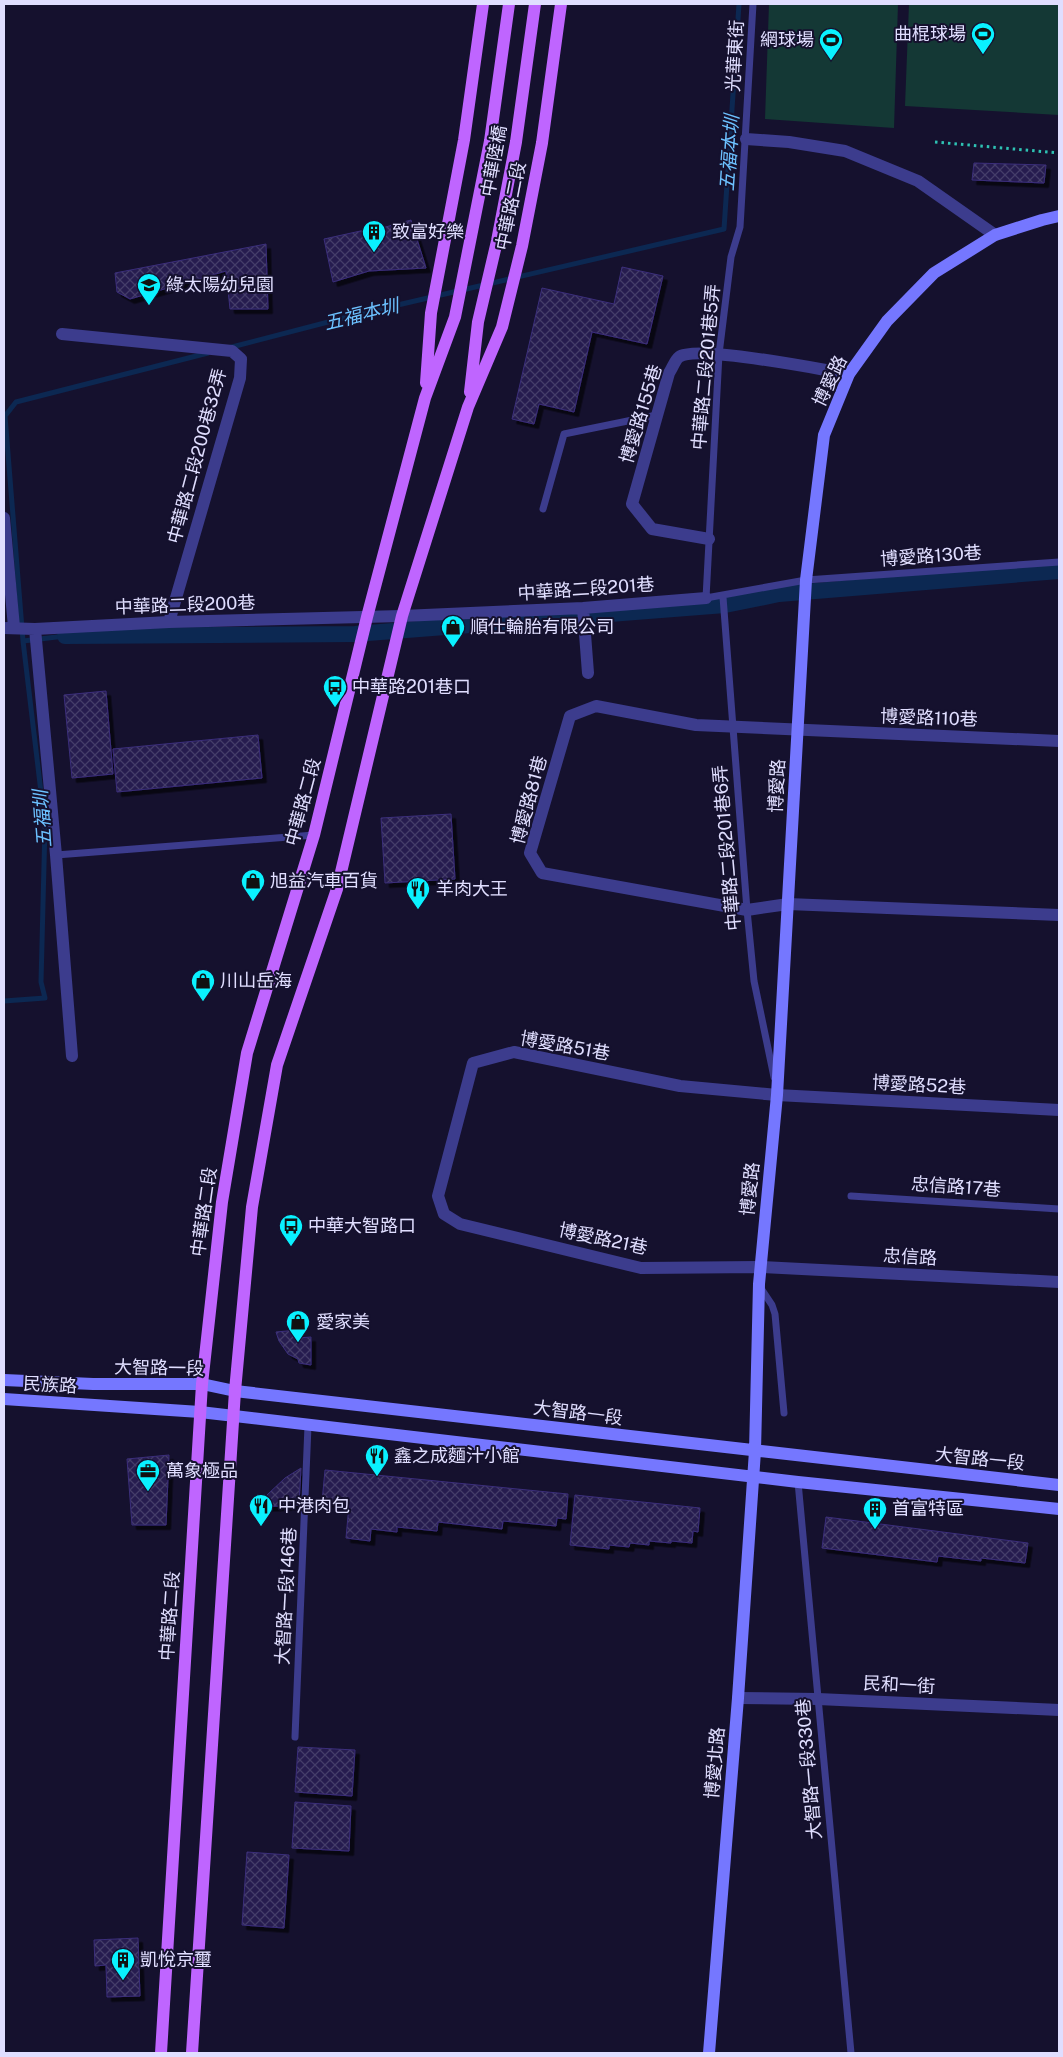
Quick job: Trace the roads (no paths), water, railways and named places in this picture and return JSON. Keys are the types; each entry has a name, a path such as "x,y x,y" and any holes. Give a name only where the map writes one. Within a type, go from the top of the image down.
{"main road":[{"name":"中華路二段","path":"424,398 431,313 464,140 483,4"},
{"name":"中華陸橋","path":"455,317 490,141 509,4"},
{"name":"中華陸橋","path":"478,322 516,142 535,4"},
{"name":"中華路二段","path":"192,2053 235,1391 252,1207 277,1065 337,890 402,616 468,407 502,327 522,246 543,134 561,4"},
{"name":"中華路二段","path":"161,2053 202,1384 222,1202 247,1053 314,835 424,398 455,317"},
{"name":"中華路二段","path":"468,407 478,322"}],"street":[{"path":"746,140 789,142 844,151 918,181 995,235"},
{"name":"博愛路","path":"754,1476 759,1284 778,1095 806,580 824,435 850,374 887,321 934,273 995,235 1059,216"},
{"name":"中華路二段200巷32弄","path":"62,334 232,351 241,359 240,378 169,622"},
{"name":"博愛路155巷","path":"709,538 652,529 632,504 669,373 679,357 691,353 719,354 850,374"},
{"path":"4,518 9,628"},
{"name":"中華路二段201巷","path":"368,617 583,608 706,598"},
{"path":"583,608 588,673"},
{"name":"中華路二段200巷","path":"9,628 35,629 169,622 368,617"},
{"path":"35,629 72,1056"},
{"name":"博愛路81巷","path":"797,730 696,726 596,706 570,716 530,853 542,873 746,910 788,904 1059,915"},
{"name":"博愛路110巷","path":"797,730 1059,741"},
{"name":"博愛路51巷","path":"444,1214 438,1196 473,1063 514,1052 680,1086 778,1095"},
{"name":"博愛路52巷","path":"778,1095 1059,1110"},
{"name":"博愛路21巷","path":"444,1214 460,1224 641,1268 760,1267"},
{"name":"忠信路","path":"760,1267 1059,1282"},
{"name":"民族路","path":"4,1380 93,1384"},
{"name":"大智路一段","path":"93,1384 202,1384 235,1391 1059,1485"},
{"name":"民族路","path":"4,1399 200,1412"},
{"path":"200,1412 798,1482 1059,1510"},
{"name":"博愛北路","path":"709,2053 754,1476"},
{"name":"民和一街","path":"738,1698 818,1699 1059,1710"}],"lane":[{"name":"光華東街","path":"746,140 753,4"},
{"name":"中華路二段201巷5弄","path":"706,598 719,354 731,256 740,227 746,140"},
{"path":"544,509 564,434 657,415"},
{"name":"博愛路130巷","path":"806,580 1059,562"},
{"name":"中華路二段201巷","path":"706,598 723,597 806,580"},
{"name":"中華路二段201巷6弄","path":"723,597 731,727 746,910 754,981 778,1095"},
{"path":"56,855 314,835"},
{"name":"忠信路17巷","path":"851,1196 1059,1209"},
{"path":"759,1284 772,1305 775,1314 784,1413"},
{"name":"大智路一段146巷","path":"294,1737 308,1426"},
{"name":"大智路一段330巷","path":"798,1482 851,2053"}],"waterway":[{"name":"五福本圳","path":"228,348 359,314 724,229 739,4"},
{"name":"五福本圳","path":"23,641 5,416 16,402 208,353"},
{"path":"65,636 355,634 725,605 779,594 1059,571"},
{"name":"五福圳","path":"4,1001 45,998 41,982 45,826 23,641 65,636"}],"place":[{"name":"曲棍球場","path":"983,55"},
{"name":"網球場","path":"831,61"},
{"name":"致富好樂","path":"374,253"},
{"name":"綠太陽幼兒園","path":"149,306"},
{"name":"順仕輪胎有限公司","path":"453,648"},
{"name":"中華路201巷口","path":"335,708"},
{"name":"旭益汽車百貨","path":"253,902"},
{"name":"羊肉大王","path":"418,910"},
{"name":"川山岳海","path":"203,1002"},
{"name":"中華大智路口","path":"291,1247"},
{"name":"愛家美","path":"298,1343"},
{"name":"鑫之成麵汁小館","path":"377,1477"},
{"name":"萬象極品","path":"148,1492"},
{"name":"中港肉包","path":"261,1527"},
{"name":"首富特區","path":"875,1530"},
{"name":"凱悅京璽","path":"123,1981"}]}
